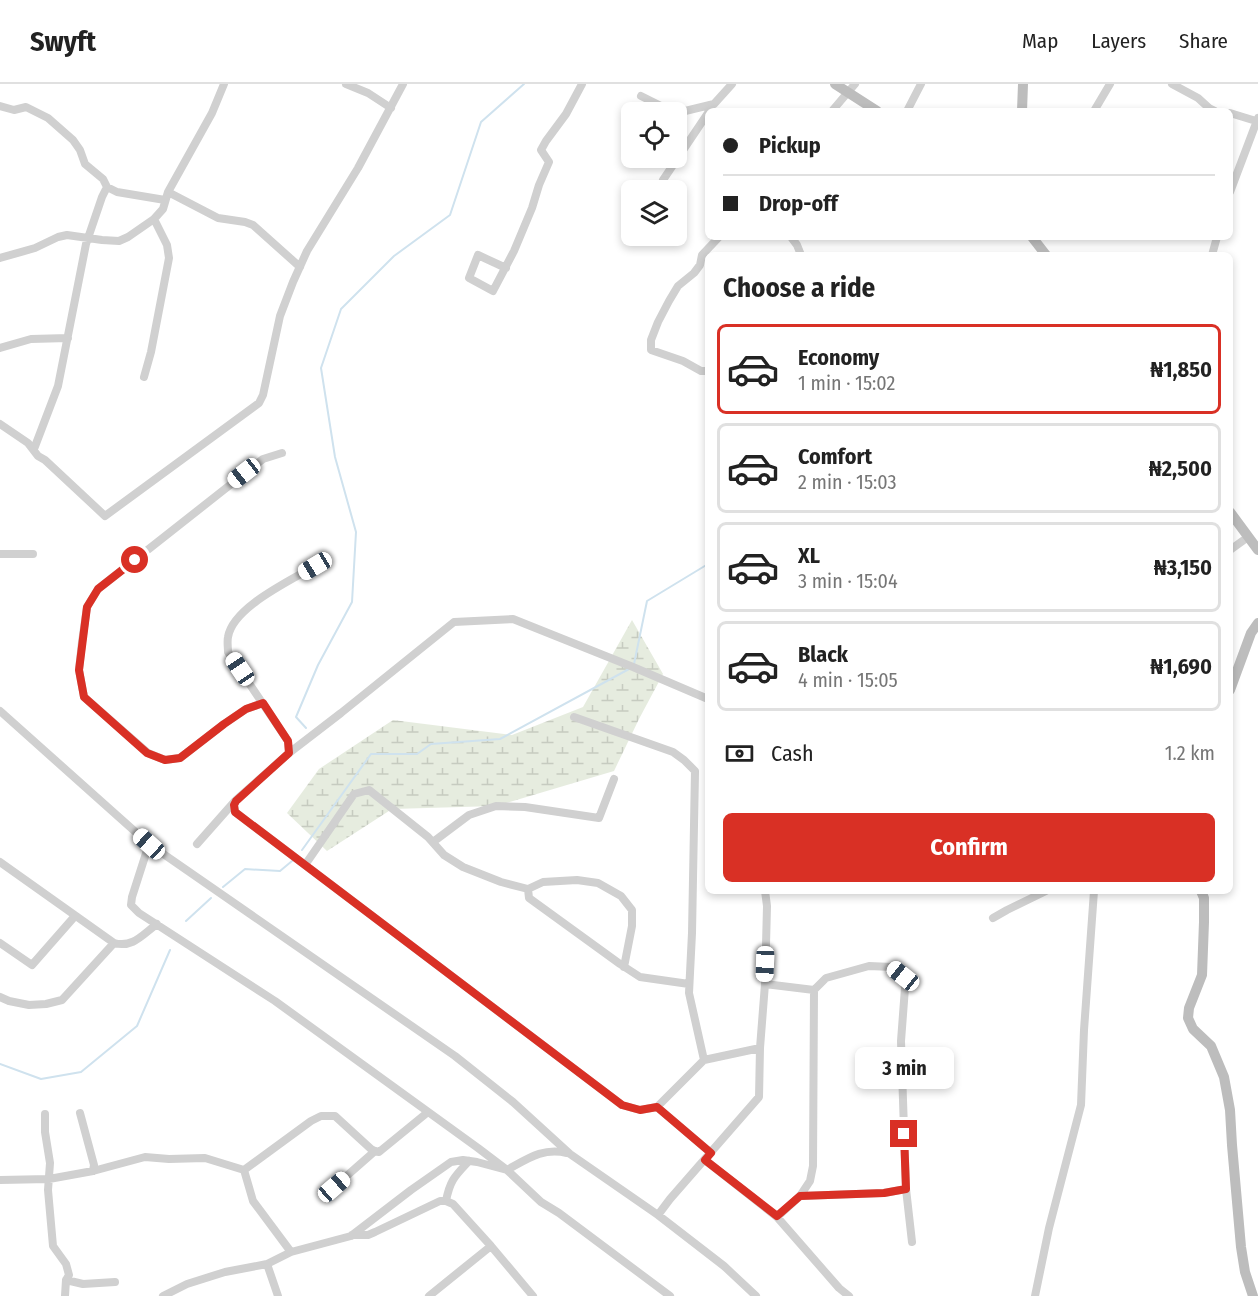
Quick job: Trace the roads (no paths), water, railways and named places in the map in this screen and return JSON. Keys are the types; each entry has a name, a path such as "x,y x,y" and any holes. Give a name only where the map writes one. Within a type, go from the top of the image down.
{"street":[{"path":"0,258 35,248 67,235 119,241 154,219 163,208 167,196 212,113 224,84"},
{"path":"346,84 368,93 391,108"},
{"path":"0,424 22,439 105,516 259,403 263,395 280,316 292,282 358,168 403,84"},
{"path":"506,267 478,255 469,278 493,291 506,267 532,208 549,162 541,150 566,114 582,84"},
{"path":"711,108 732,84"},
{"path":"835,84 852,88 874,108"},
{"path":"909,108 921,84"},
{"path":"1023,84 1023,108"},
{"path":"1096,108 1110,84"},
{"path":"1172,84 1189,92 1209,108"},
{"path":"835,108 852,88"},
{"path":"641,96 669,110 681,112 705,110"},
{"path":"0,106 14,110 26,108 48,118 73,140 85,164 103,179 107,187 117,192 167,196 218,218 253,225 300,267"},
{"path":"1233,114 1257,119 1233,184"},
{"path":"663,180 705,117"},
{"path":"34,450 58,386 88,238 107,187"},
{"path":"144,377 169,258 167,246 154,219"},
{"path":"705,371 651,350 651,340 657,322 678,286 694,273 700,265 702,255 716,240"},
{"path":"0,348 31,339 68,338"},
{"path":"263,703 246,709 180,758 165,760 147,753 84,697 79,670 87,607 98,589 263,459 282,453"},
{"path":"1233,516 1258,550"},
{"path":"1233,548 1248,537"},
{"path":"0,554 33,554"},
{"path":"289,753 288,741 228,652 228,637 236,620 252,604 315,566"},
{"path":"197,844 236,801 289,753 454,622 513,619 705,698"},
{"path":"1233,682 1251,633 1258,623"},
{"path":"0,711 149,844 455,1056 513,1102 570,1154 658,1215 724,1266 756,1296"},
{"path":"574,717 673,752 695,771 689,993 704,1060"},
{"path":"433,842 469,815 496,806 525,807 599,818 614,779"},
{"path":"305,865 354,794 369,790 428,837 444,855 463,867 501,882 528,889 543,882 577,880 598,883 621,896 632,910 632,926 624,968"},
{"path":"236,801 235,812 622,1105 640,1110 657,1107 704,1060 760,1048"},
{"path":"149,844 132,897 131,905 139,913 275,1001 507,1170 541,1202 669,1296"},
{"path":"0,862 114,944 131,944 157,924"},
{"path":"528,889 530,898 639,977 689,984"},
{"path":"658,1215 759,1097 765,984 765,894"},
{"path":"993,918 1030,894"},
{"path":"1035,1296 1049,1228 1080,1105 1095,894"},
{"path":"1202,894 1204,922 1202,975 1189,1008 1188,1018 1193,1029 1211,1046 1224,1077 1230,1110 1241,1247 1245,1272 1253,1296"},
{"path":"0,943 32,965 75,916"},
{"path":"0,997 29,1005 62,1000 114,944"},
{"path":"777,1216 800,1196 810,1181 813,1167 814,990 826,978 869,966 892,967 903,976 905,988 901,1041 906,1189 912,1242"},
{"path":"765,984 814,990"},
{"path":"657,1107 708,1156 777,1216 839,1288 849,1296"},
{"path":"334,1187 375,1151 379,1152 428,1112"},
{"path":"80,1113 93,1171"},
{"path":"45,1114 45,1132 50,1163 48,1190 53,1246 66,1264 69,1275 66,1280 65,1296"},
{"path":"244,1170 311,1120 321,1116 335,1116 375,1151"},
{"path":"351,1236 451,1162 464,1160 507,1170 540,1153 555,1150 570,1154"},
{"path":"0,1180 49,1179 93,1171 144,1157 205,1158 244,1170"},
{"path":"446,1201 452,1180 469,1161"},
{"path":"244,1170 253,1202 291,1252"},
{"path":"800,1196 884,1193 906,1189"},
{"path":"163,1296 187,1284 225,1272 267,1264 291,1252 351,1236 368,1235 440,1201 446,1201 453,1204 533,1296"},
{"path":"429,1296 490,1246"},
{"path":"267,1264 278,1296"},
{"path":"66,1280 83,1284 115,1282"}],"waterway":[{"path":"306,728 296,717 318,665 352,602 356,532 335,457 321,368 341,309 394,256 450,215 481,122 524,84"},
{"path":"634,664 647,601 705,566"},
{"path":"302,850 371,754 417,754 431,744 500,739 629,669"},
{"path":"223,887 245,869 280,871 292,861"},
{"path":"186,921 211,898"},
{"path":"0,1064 41,1079 81,1072 137,1026 170,950"}]}
